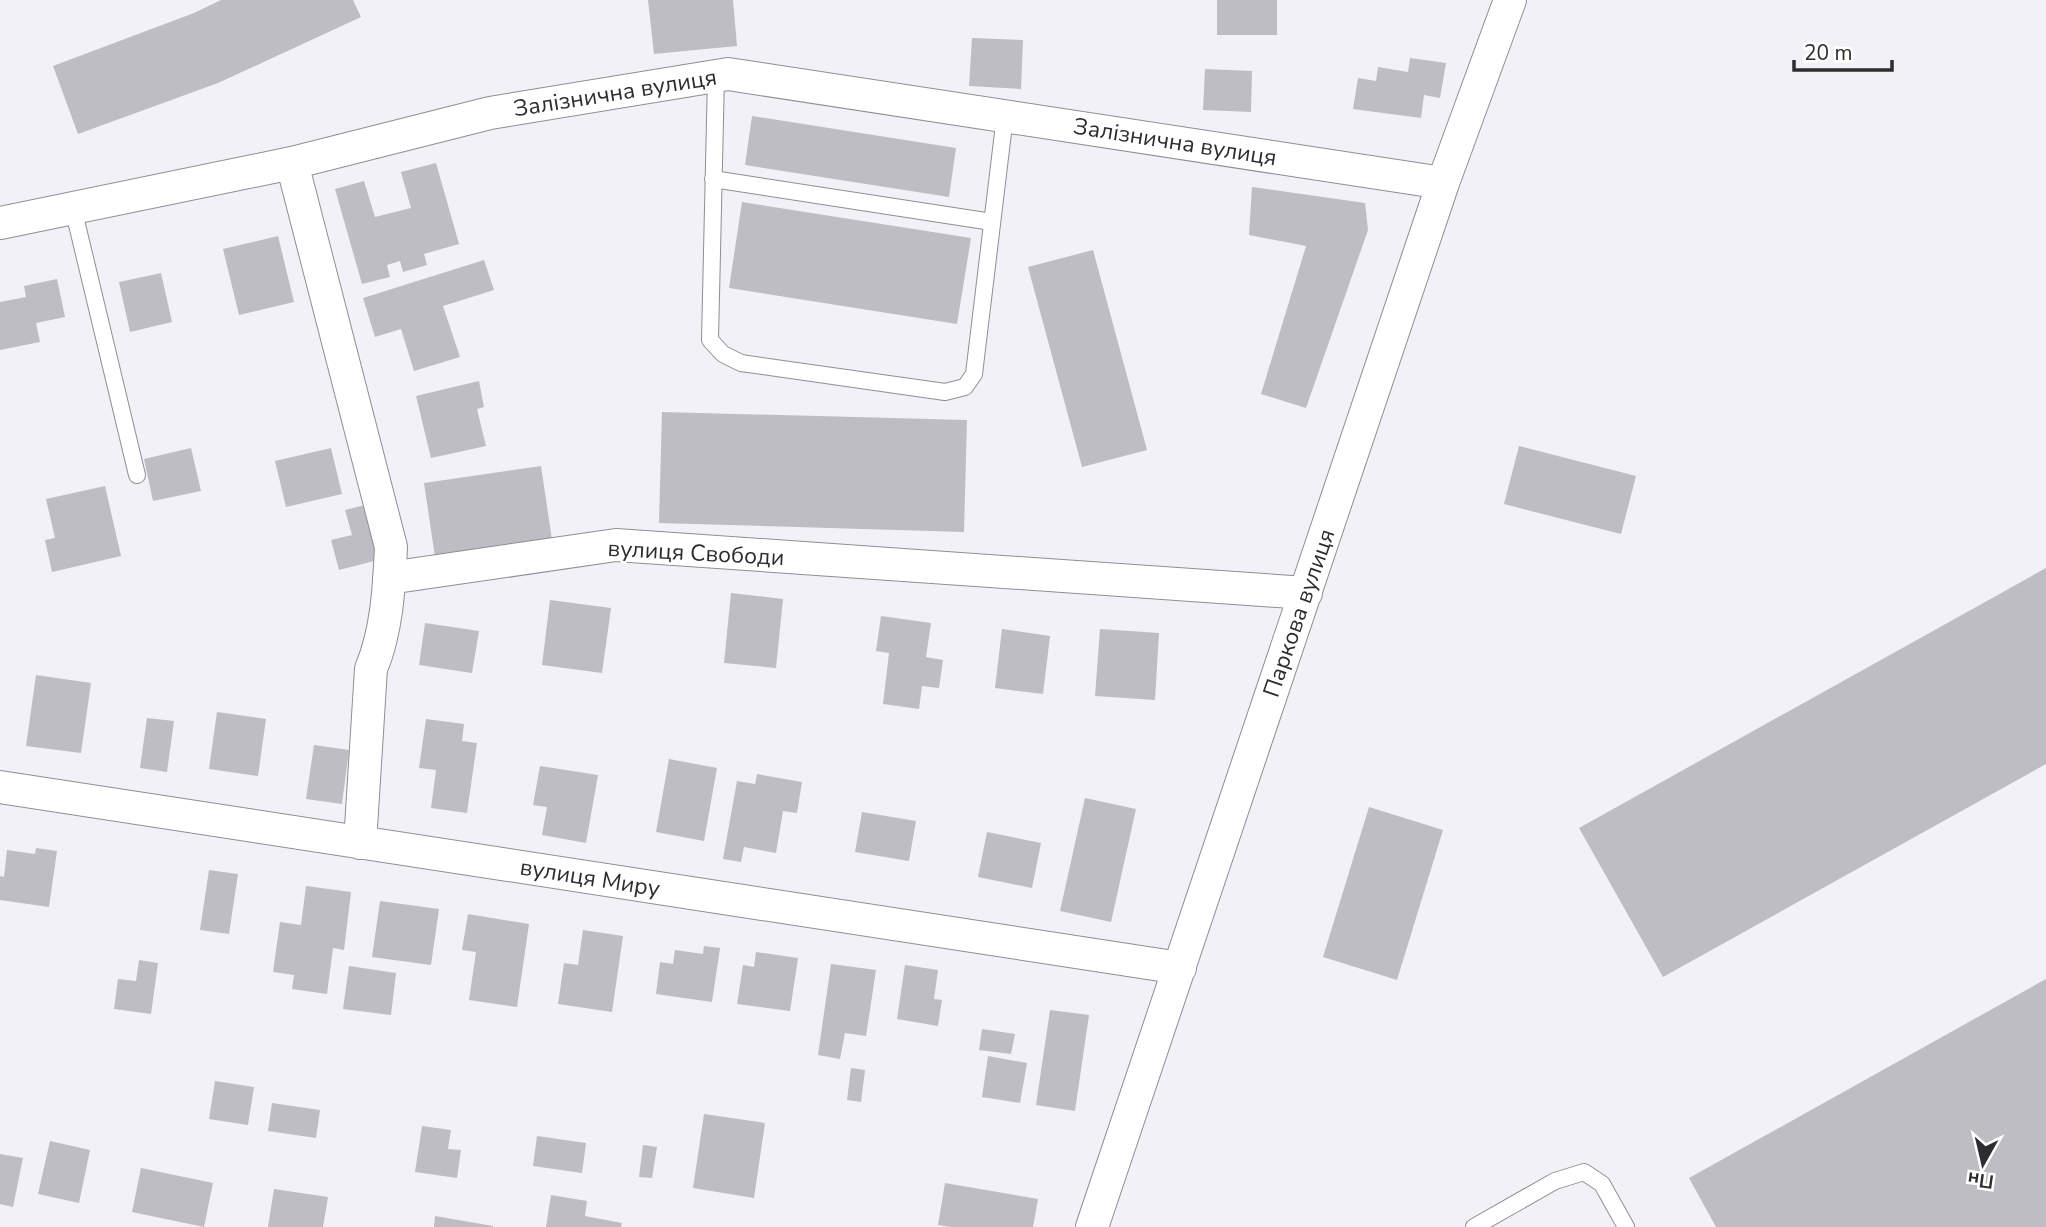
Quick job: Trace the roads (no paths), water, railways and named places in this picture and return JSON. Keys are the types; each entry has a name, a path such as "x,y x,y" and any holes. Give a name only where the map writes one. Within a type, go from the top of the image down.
{"street":[{"name":"Паркова вулиця","path":"1092,1227 1443,183 1510,0"},
{"name":"Залізнична вулиця","path":"0,223 292,163 490,113 727,74 1443,183"},
{"path":"292,163 391,547 380,648 371,669 360,843"},
{"name":"вулиця Свободи","path":"389,578 616,545 1306,593"},
{"name":"вулиця Миру","path":"0,788 1180,968"}],"lane":[{"path":"716,76 710,340 723,354 741,363 945,392 965,387 974,374 1005,116"},
{"path":"713,179 992,222"},
{"path":"73,208 137,475"},
{"path":"1474,1227 1555,1181 1584,1172 1602,1184 1626,1227"}]}
